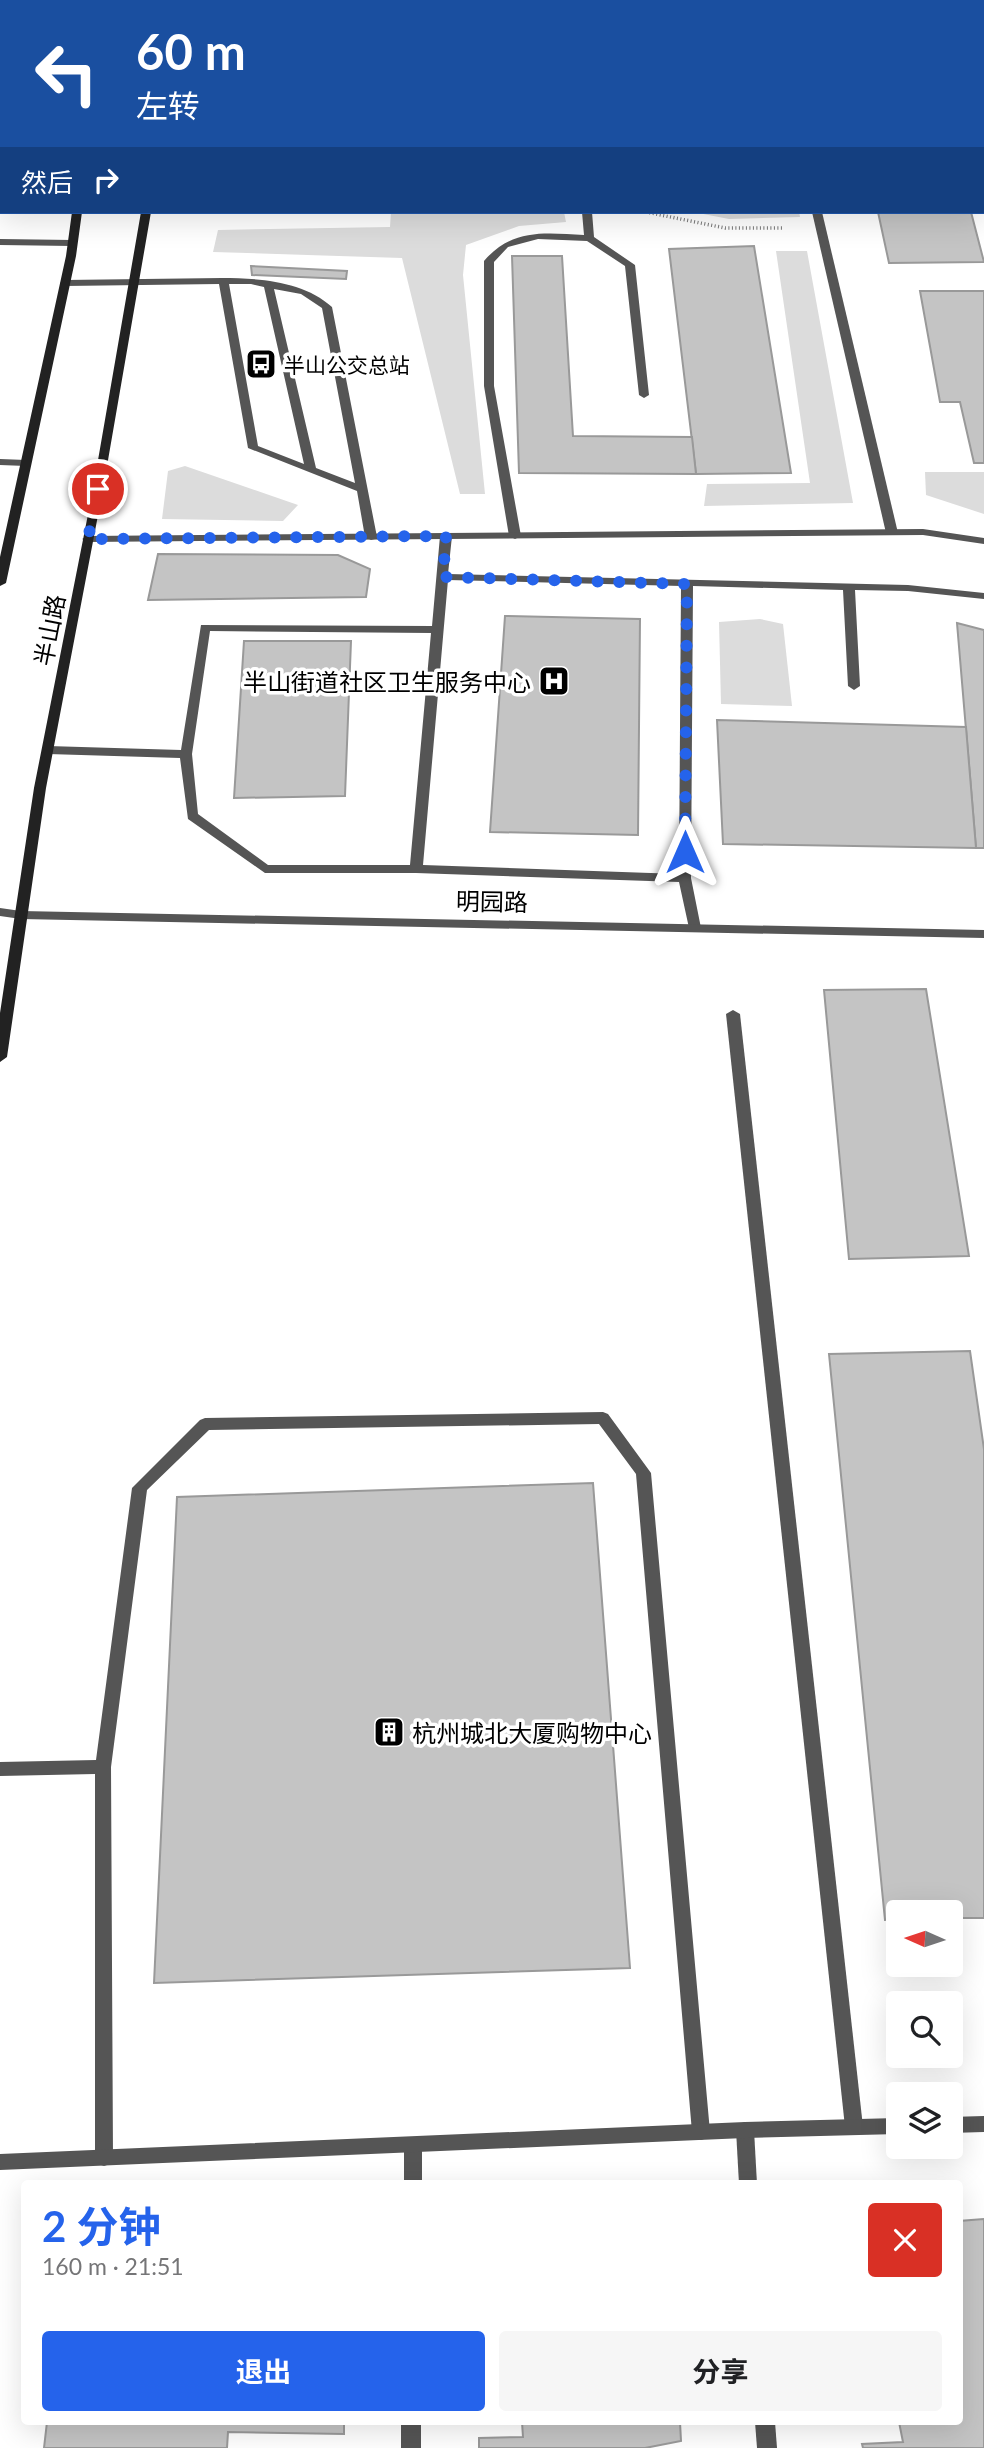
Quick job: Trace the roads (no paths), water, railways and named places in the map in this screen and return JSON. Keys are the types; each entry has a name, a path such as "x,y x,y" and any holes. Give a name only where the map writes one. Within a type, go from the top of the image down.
{"main road":[{"path":"0,583 65,283 77,214"},
{"name":"半山路","path":"0,1057 47,750 88,539 146,214"}],"street":[{"path":"587,214 589,238"},
{"path":"818,214 892,533"},
{"path":"515,536 489,386 489,261 505,245 538,236 589,238 630,265 644,395"},
{"path":"0,242 72,243"},
{"path":"223,281 253,449 363,490"},
{"path":"65,283 251,281 304,292 327,307 370,537"},
{"path":"268,284 311,470"},
{"path":"0,463 26,463"},
{"path":"88,539 923,532 984,541"},
{"path":"416,869 446,536"},
{"path":"443,577 908,588 984,596"},
{"path":"687,584 685,878 695,928"},
{"path":"849,587 854,686"},
{"path":"439,630 205,627 186,754 192,816 265,869 416,869 685,878"},
{"path":"47,750 186,754"},
{"name":"明园路","path":"0,912 21,915 984,934"},
{"path":"733,1014 854,2127"},
{"path":"104,2158 103,1767 140,1489 205,1424 603,1418 643,1473 701,2132"},
{"path":"0,1769 103,1767"},
{"path":"963,2125 984,2124"},
{"path":"0,2162 886,2126"},
{"path":"745,2130 748,2180"},
{"path":"413,2145 413,2180"},
{"path":"411,2425 411,2448"},
{"path":"765,2425 767,2448"}],"place":[{"name":"半山公交总站","path":"261,364"},
{"name":"半山街道社区卫生服务中心","path":"554,681"},
{"name":"杭州城北大厦购物中心","path":"389,1732"}]}
